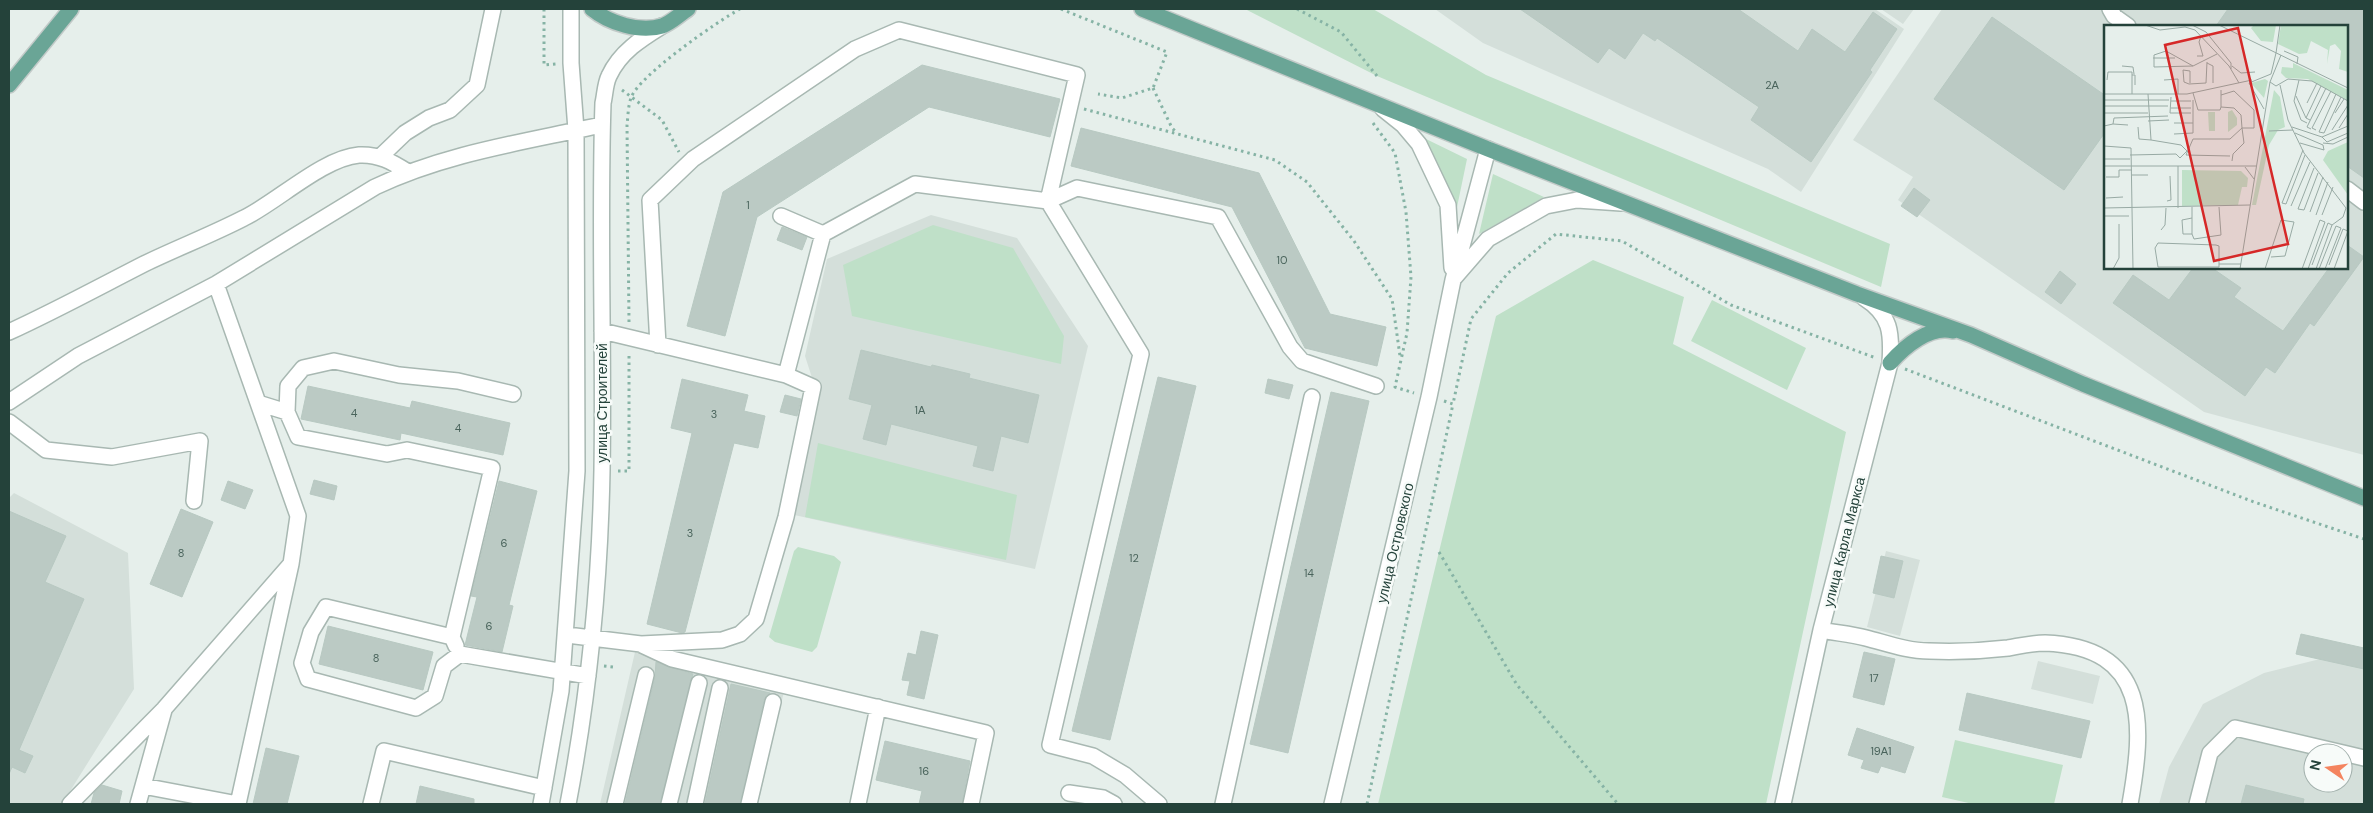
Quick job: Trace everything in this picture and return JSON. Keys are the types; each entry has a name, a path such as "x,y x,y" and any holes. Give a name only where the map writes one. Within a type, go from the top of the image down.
{"main road":[{"path":"9,85 72,9"},
{"path":"592,9 616,22 638,28 664,25 688,9"},
{"path":"1142,9 1488,149 1857,294 1971,335 2083,384 2364,498"},
{"path":"1890,362 1902,349 1932,333 1948,330 1971,335"}],"street":[{"path":"382,156 405,133 429,118 450,110 477,85 493,9"},
{"name":"улица Строителей","path":"541,804 563,672 567,635 577,471 576,130 571,63 571,9"},
{"path":"2110,9 2114,16 2127,25"},
{"name":"улица Строителей","path":"568,804 577,756 593,638 602,471 601,125 608,78 618,61 628,48 664,25"},
{"path":"658,345 650,200 693,159 854,49 899,30 1077,75 1072,104 1048,201 1141,354 1050,745 1094,756 1125,775 1159,804"},
{"path":"1375,103 1402,125 1419,144 1448,205 1453,280"},
{"path":"9,402 78,356 216,284 375,187 408,172 452,157 601,125"},
{"path":"1453,280 1488,149"},
{"path":"9,332 61,308 144,264 246,217 326,167 344,158 359,155 382,156 408,172"},
{"path":"786,375 823,234 915,184 1048,201 1077,188 1218,217 1290,347 1302,361 1376,386"},
{"path":"2348,190 2364,202"},
{"path":"1453,280 1488,239 1546,206 1577,200 1628,204"},
{"path":"781,216 823,234"},
{"name":"улица Островского","path":"1332,804 1429,397 1453,280"},
{"path":"143,786 238,804 290,564 298,516 216,284"},
{"name":"улица Карла Маркса","path":"1784,804 1821,630 1890,362 1892,340 1886,319 1878,307 1857,294"},
{"path":"567,635 641,644 722,640 740,634 756,618 786,517 813,387 786,375 602,331"},
{"path":"460,654 452,637 492,468 407,450 387,454 298,437 287,412 288,386 303,368 334,361 399,375 458,381 514,394"},
{"path":"1224,804 1312,397"},
{"path":"258,402 287,412"},
{"path":"9,422 46,450 112,457 200,441 194,501"},
{"path":"70,804 164,708 290,564"},
{"path":"452,637 326,607 311,632 302,663 308,679 416,708 435,696 444,666 460,654 588,676"},
{"path":"1821,630 1928,651 1987,650 2046,643 2071,646 2094,654 2114,664 2126,678 2137,707 2136,769 2130,804"},
{"path":"641,644 672,659 986,733 971,804"},
{"path":"615,804 646,675"},
{"path":"669,804 699,683"},
{"path":"695,804 720,688"},
{"path":"749,804 774,702"},
{"path":"858,804 878,707"},
{"path":"138,804 164,708"},
{"path":"2197,804 2210,753 2235,728 2303,744"},
{"path":"371,804 384,751 544,788"},
{"path":"1070,792 1103,798 1114,804"}],"path":[{"path":"1061,9 1167,52 1153,88 1172,128 1177,134"},
{"path":"1297,9 1341,32 1377,76"},
{"path":"1098,94 1122,98 1153,88"},
{"path":"1072,104 1275,160 1307,182 1354,241 1392,299 1400,359"},
{"path":"1373,123 1395,153 1406,212 1411,277 1407,333 1394,387"},
{"path":"1367,804 1471,319 1508,273 1556,234 1622,242 1731,305 1890,362 2254,502 2364,539"},
{"path":"1429,397 1453,404"},
{"path":"1439,552 1517,685 1618,804"}],"shaded area":[{"path":"1435,9 1875,9 1904,29 1801,192 1768,169 1483,43"},
{"path":"1881,9 1914,9 1903,24"},
{"path":"1942,9 2364,9 2364,455 2204,412 1898,200 1913,177 1853,140"},
{"path":"931,215 1017,238 1088,346 1035,569 790,514 815,387 805,356 827,259"},
{"path":"14,493 128,553 134,689 62,804 9,804 9,498"},
{"path":"1886,551 1920,560 1900,636 1867,627"},
{"path":"635,652 785,687 758,804 600,804"},
{"path":"2336,655 2364,655 2364,804 2159,804 2169,767 2203,704 2264,673"},
{"path":"2038,661 2100,676 2093,704 2031,689"}],"green space":[{"path":"1245,9 1373,9 1486,75 1890,244 1881,287 1377,76"},
{"path":"1426,139 1467,159 1456,212 1456,211"},
{"path":"1493,174 1544,197 1479,234"},
{"path":"933,225 1013,248 1064,336 1061,364 852,316 843,265"},
{"path":"1593,260 1684,297 1673,344 1846,432 1766,804 1378,804 1496,316"},
{"path":"1712,300 1806,348 1787,390 1691,341"},
{"path":"818,443 1017,495 1006,560 805,517"},
{"path":"798,547 834,556 841,562 817,647 812,652 775,642 769,637 794,551"},
{"path":"1955,740 2063,765 2054,804 1973,804 1942,797"}],"building":[{"path":"1520,9 1738,9 1798,51 1812,29 1845,52 1873,12 1897,29 1870,70 1872,72 1811,162 1751,120 1759,107 1657,38 1655,41 1643,33 1625,59 1609,48 1598,63"},
{"path":"2228,9 2364,9 2364,178 2348,167 2348,25 2217,25"},
{"path":"1992,17 2104,95 2104,134 2064,190 1934,99"},
{"path":"922,65 1060,99 1050,137 929,107 757,217 725,336 687,326 723,192"},
{"path":"1081,128 1259,173 1330,314 1386,327 1377,366 1305,348 1232,207 1071,166"},
{"path":"1914,188 1930,200 1917,217 1901,206"},
{"path":"782,227 807,237 802,250 777,240"},
{"path":"2348,246 2364,257 2314,326 2310,323 2275,373 2266,367 2245,396 2113,303 2133,275 2169,300 2192,269 2213,269 2241,288 2234,297 2283,331 2328,269 2348,269"},
{"path":"2060,271 2076,284 2061,304 2045,292"},
{"path":"861,350 931,367 932,365 970,374 969,378 1039,395 1028,443 1001,436 993,471 973,466 978,446 891,424 886,445 863,439 872,405 849,399"},
{"path":"1158,377 1196,386 1110,740 1072,731"},
{"path":"682,379 748,395 744,411 765,416 758,448 734,443 685,632 682,633 647,624 692,433 671,428"},
{"path":"1268,379 1293,385 1289,399 1265,393"},
{"path":"308,386 410,408 412,401 510,423 503,455 401,433 400,440 301,419"},
{"path":"1331,392 1369,401 1288,753 1250,744"},
{"path":"785,395 801,399 797,416 780,412"},
{"path":"314,480 337,486 334,500 310,494"},
{"path":"228,481 253,490 245,509 221,500"},
{"path":"499,481 537,491 509,605 513,606 502,652 465,645 477,597 471,596"},
{"path":"181,509 213,522 182,597 150,584"},
{"path":"9,511 66,536 45,582 84,599 19,750 33,756 25,773 12,767 9,774"},
{"path":"1881,556 1903,561 1894,598 1873,593"},
{"path":"328,626 433,652 423,690 319,664"},
{"path":"921,631 938,635 924,699 907,695 910,681 902,680 908,653 916,655"},
{"path":"2301,634 2364,648 2364,669 2296,654"},
{"path":"1864,652 1895,659 1884,705 1853,697"},
{"path":"656,662 693,674 660,804 625,804 655,677"},
{"path":"731,684 770,693 764,700 740,804 705,804"},
{"path":"1967,693 2090,721 2081,758 1959,730"},
{"path":"1857,728 1914,747 1905,773 1881,766 1878,773 1861,768 1864,760 1848,755"},
{"path":"885,741 970,761 962,804 919,804 922,791 876,780"},
{"path":"266,748 299,756 287,804 253,804"},
{"path":"102,785 122,791 119,804 91,804 94,793"},
{"path":"2246,785 2304,799 2303,804 2241,804"},
{"path":"420,786 474,799 474,804 416,804"}]}
